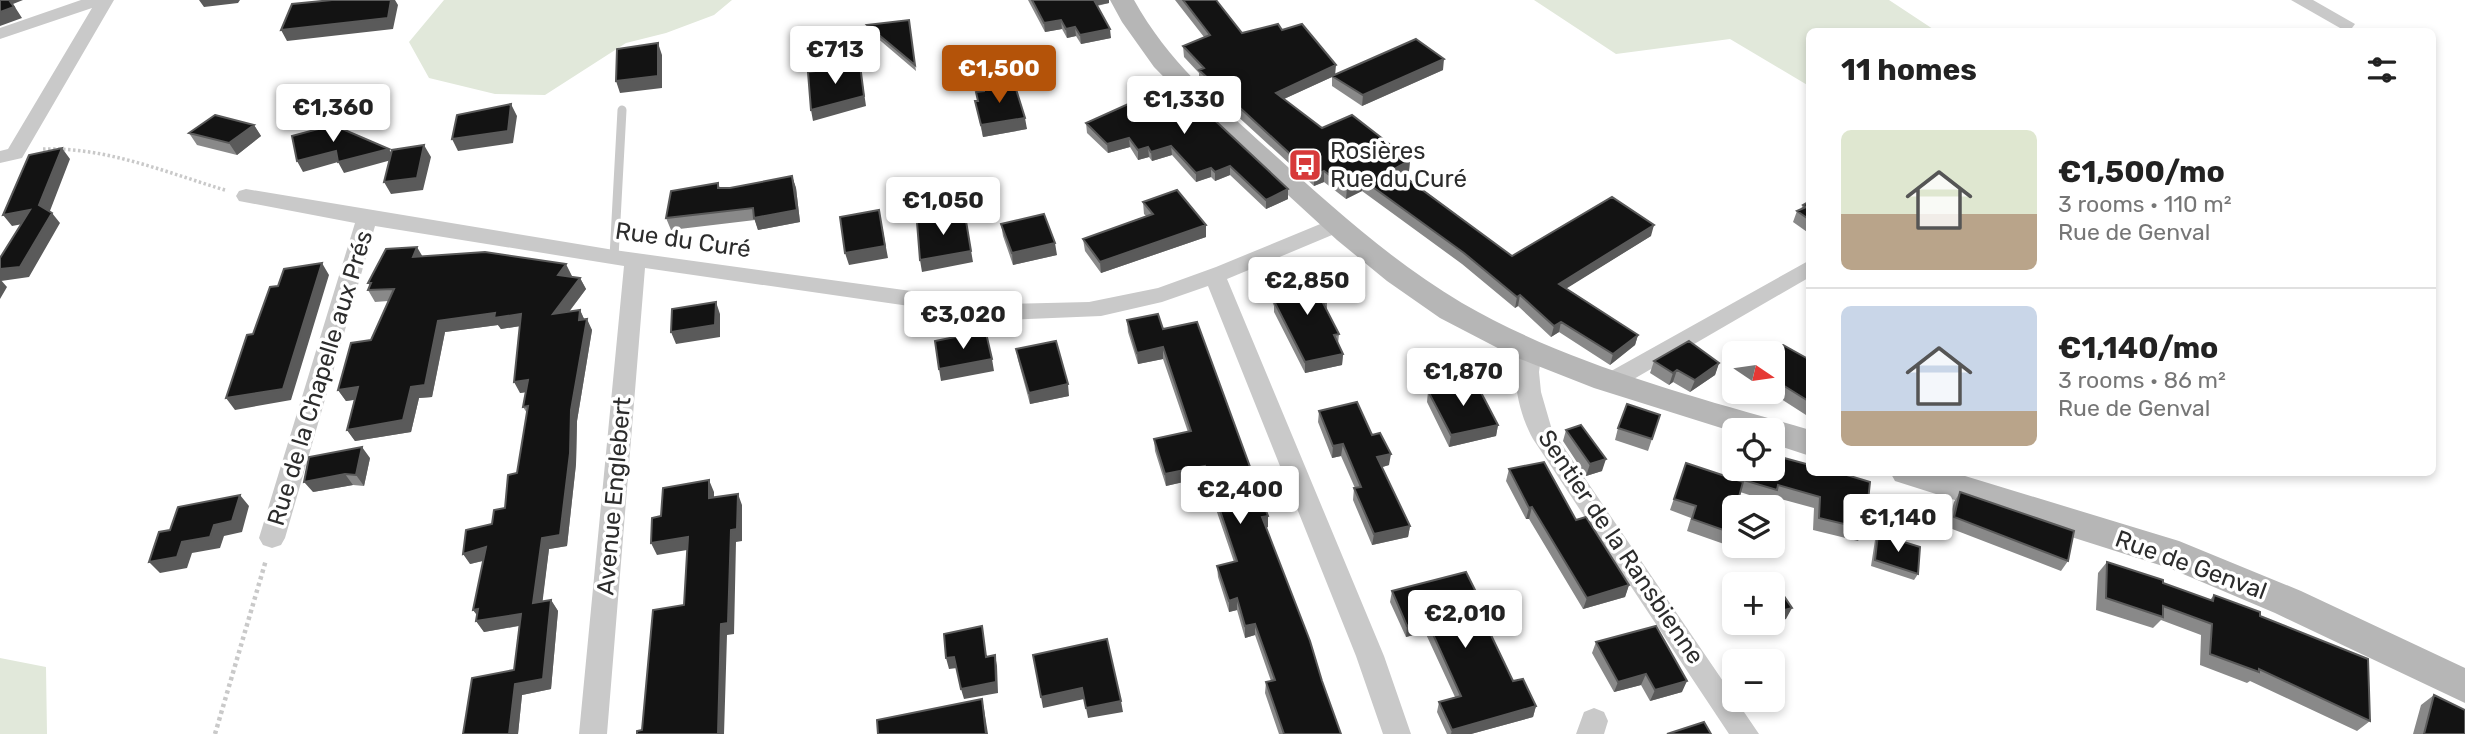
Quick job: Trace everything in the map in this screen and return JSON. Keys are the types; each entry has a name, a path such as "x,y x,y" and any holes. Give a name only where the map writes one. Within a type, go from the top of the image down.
{"street":[{"path":"0,34 98,0"},
{"path":"8,155 105,0"},
{"path":"1122,0 1153,50 1185,88 1382,263 1452,310 1531,350 1612,380 1731,418"},
{"path":"2300,0 2346,24"},
{"name":"Rue du Curé","path":"246,196 367,218 625,258 1006,312 1051,312 1101,307 1173,291 1337,225"},
{"name":"Rue de la Chapelle aux Prés","path":"272,538 367,218"},
{"name":"Avenue Englebert","path":"593,734 625,258"},
{"path":"1612,380 1806,269"},
{"path":"1214,274 1370,656 1397,734"},
{"name":"Sentier de la Ransbienne","path":"1531,350 1527,364 1529,397 1541,433 1745,734"},
{"path":"1785,436 1806,442"},
{"name":"Rue de Genval","path":"1920,476 2179,556 2288,602 2465,686"}],"lane":[{"path":"622,110 625,258"}],"path":[{"path":"8,155 67,147 121,159 246,196"},
{"path":"215,734 272,538"}],"shaded area":[{"path":"444,0 732,0 714,15 666,33 626,43 545,95 495,94 429,78 409,42"},
{"path":"1534,0 1889,0 1931,28 1806,28 1806,84 1730,39 1616,54"},
{"path":"0,658 46,667 47,734 0,734"}],"building":[{"path":"0,0 9,0 14,7 0,12"},
{"path":"332,0 391,0 388,18 281,30 292,4"},
{"path":"1032,0 1094,0 1110,29 1080,35 1075,27 1066,29 1061,20 1044,23"},
{"path":"1183,0 1216,0 1242,33 1278,24 1282,30 1302,24 1336,65 1276,93 1322,128 1352,115 1410,160 1394,169 1512,256 1612,197 1654,225 1559,284 1638,335 1613,354 1561,322 1554,326 1520,295 1517,297 1464,253 1363,180 1347,188 1324,171 1314,176 1199,70 1204,68 1183,46 1210,35"},
{"path":"909,20 915,65 867,25"},
{"path":"1416,39 1444,59 1363,95 1332,76"},
{"path":"658,43 658,76 616,81 617,49"},
{"path":"860,65 864,96 811,110 808,72"},
{"path":"1175,83 1288,189 1266,200 1230,166 1215,172 1211,168 1196,173 1171,146 1151,152 1148,147 1138,150 1129,138 1107,144 1086,123"},
{"path":"1007,84 1008,87 1015,86 1025,118 981,125 975,101 978,101 976,92"},
{"path":"511,104 508,131 452,139 457,115"},
{"path":"215,115 254,125 229,143 189,133"},
{"path":"333,125 389,149 338,162 336,151 297,161 292,136"},
{"path":"424,145 417,178 384,182 392,150"},
{"path":"62,148 39,205 52,213 20,267 0,269 0,258 30,210 3,215 29,155"},
{"path":"792,176 797,210 754,218 753,208 666,218 671,191 718,183 718,188 730,188"},
{"path":"1177,190 1206,225 1100,262 1083,239 1153,214 1143,202"},
{"path":"1806,207 1806,217 1797,211"},
{"path":"879,210 885,246 845,253 840,217"},
{"path":"1044,214 1055,243 1012,253 1001,224"},
{"path":"965,215 971,251 920,260 917,222"},
{"path":"417,247 413,257 485,252 566,264 558,275 580,278 553,314 580,310 579,320 587,319 571,410 570,453 560,535 542,538 533,603 551,600 543,679 515,684 509,734 463,734 472,678 514,670 521,614 476,621 478,609 473,610 486,547 463,554 466,530 492,524 494,510 505,508 508,475 517,473 528,406 523,407 528,380 514,382 521,314 494,318 495,313 438,321 425,385 411,387 403,420 347,430 358,387 338,390 351,343 371,340 394,289 368,290 371,283 368,283 386,249"},
{"path":"322,263 283,389 226,398 247,335 253,334 270,287 278,286 284,269"},
{"path":"1315,275 1327,302 1323,303 1339,334 1334,335 1343,354 1305,362 1274,301 1277,301 1269,283"},
{"path":"716,302 715,325 671,332 672,309"},
{"path":"1158,314 1163,329 1197,322 1268,516 1262,517 1310,641 1341,734 1284,734 1266,682 1275,680 1255,624 1245,626 1237,598 1229,601 1217,566 1237,561 1205,466 1165,474 1154,439 1191,431 1163,347 1137,353 1127,320"},
{"path":"986,333 992,359 939,369 935,341"},
{"path":"1056,341 1068,384 1029,393 1016,349"},
{"path":"1689,341 1719,363 1695,380 1677,370 1673,373 1654,361"},
{"path":"1785,346 1806,358 1806,400 1785,386"},
{"path":"1475,381 1498,425 1451,435 1428,391"},
{"path":"1357,402 1372,435 1380,433 1391,454 1377,457 1410,526 1374,534 1354,488 1361,487 1343,444 1333,446 1319,411"},
{"path":"1627,404 1660,415 1652,439 1618,428"},
{"path":"1581,425 1606,459 1590,464 1566,430"},
{"path":"362,447 356,475 345,474 304,482 309,457"},
{"path":"1785,458 1806,464 1806,476 1850,476 1870,482 1865,529 1819,518 1820,497 1778,485 1777,490 1747,481 1785,481"},
{"path":"1544,462 1576,520 1586,517 1629,585 1587,598 1532,507 1529,508 1509,469"},
{"path":"1686,463 1722,475 1722,481 1743,482 1740,495 1722,495 1722,530 1692,519 1696,506 1674,499"},
{"path":"709,480 709,498 738,494 737,529 731,530 728,623 721,624 718,734 637,734 637,731 642,730 653,610 684,605 688,537 651,543 652,518 661,516 663,488"},
{"path":"1960,492 2074,531 2068,561 1954,517"},
{"path":"240,495 232,521 214,525 210,537 182,542 177,557 149,562 159,532 170,530 178,507"},
{"path":"1878,534 1920,547 1918,574 1875,560"},
{"path":"2107,562 2163,580 2163,583 2213,601 2214,595 2260,612 2260,616 2368,659 2370,721 2259,669 2259,672 2210,654 2212,624 2163,606 2163,617 2106,598"},
{"path":"1466,572 1483,606 1478,608 1513,681 1523,679 1536,706 1452,730 1439,702 1461,696 1427,621 1407,626 1392,591"},
{"path":"1785,598 1792,608 1785,610"},
{"path":"982,626 986,657 995,655 996,682 961,689 954,657 946,658 944,634"},
{"path":"1656,626 1687,681 1655,690 1646,674 1618,682 1596,642"},
{"path":"1107,639 1121,701 1086,708 1082,688 1041,697 1033,655"},
{"path":"2434,695 2465,710 2465,734 2424,734"},
{"path":"982,699 986,734 878,734 877,720"},
{"path":"1704,722 1711,734 1667,734"}],"place":[{"name":"Rosières Rue du Curé","path":"1305,165"}]}
